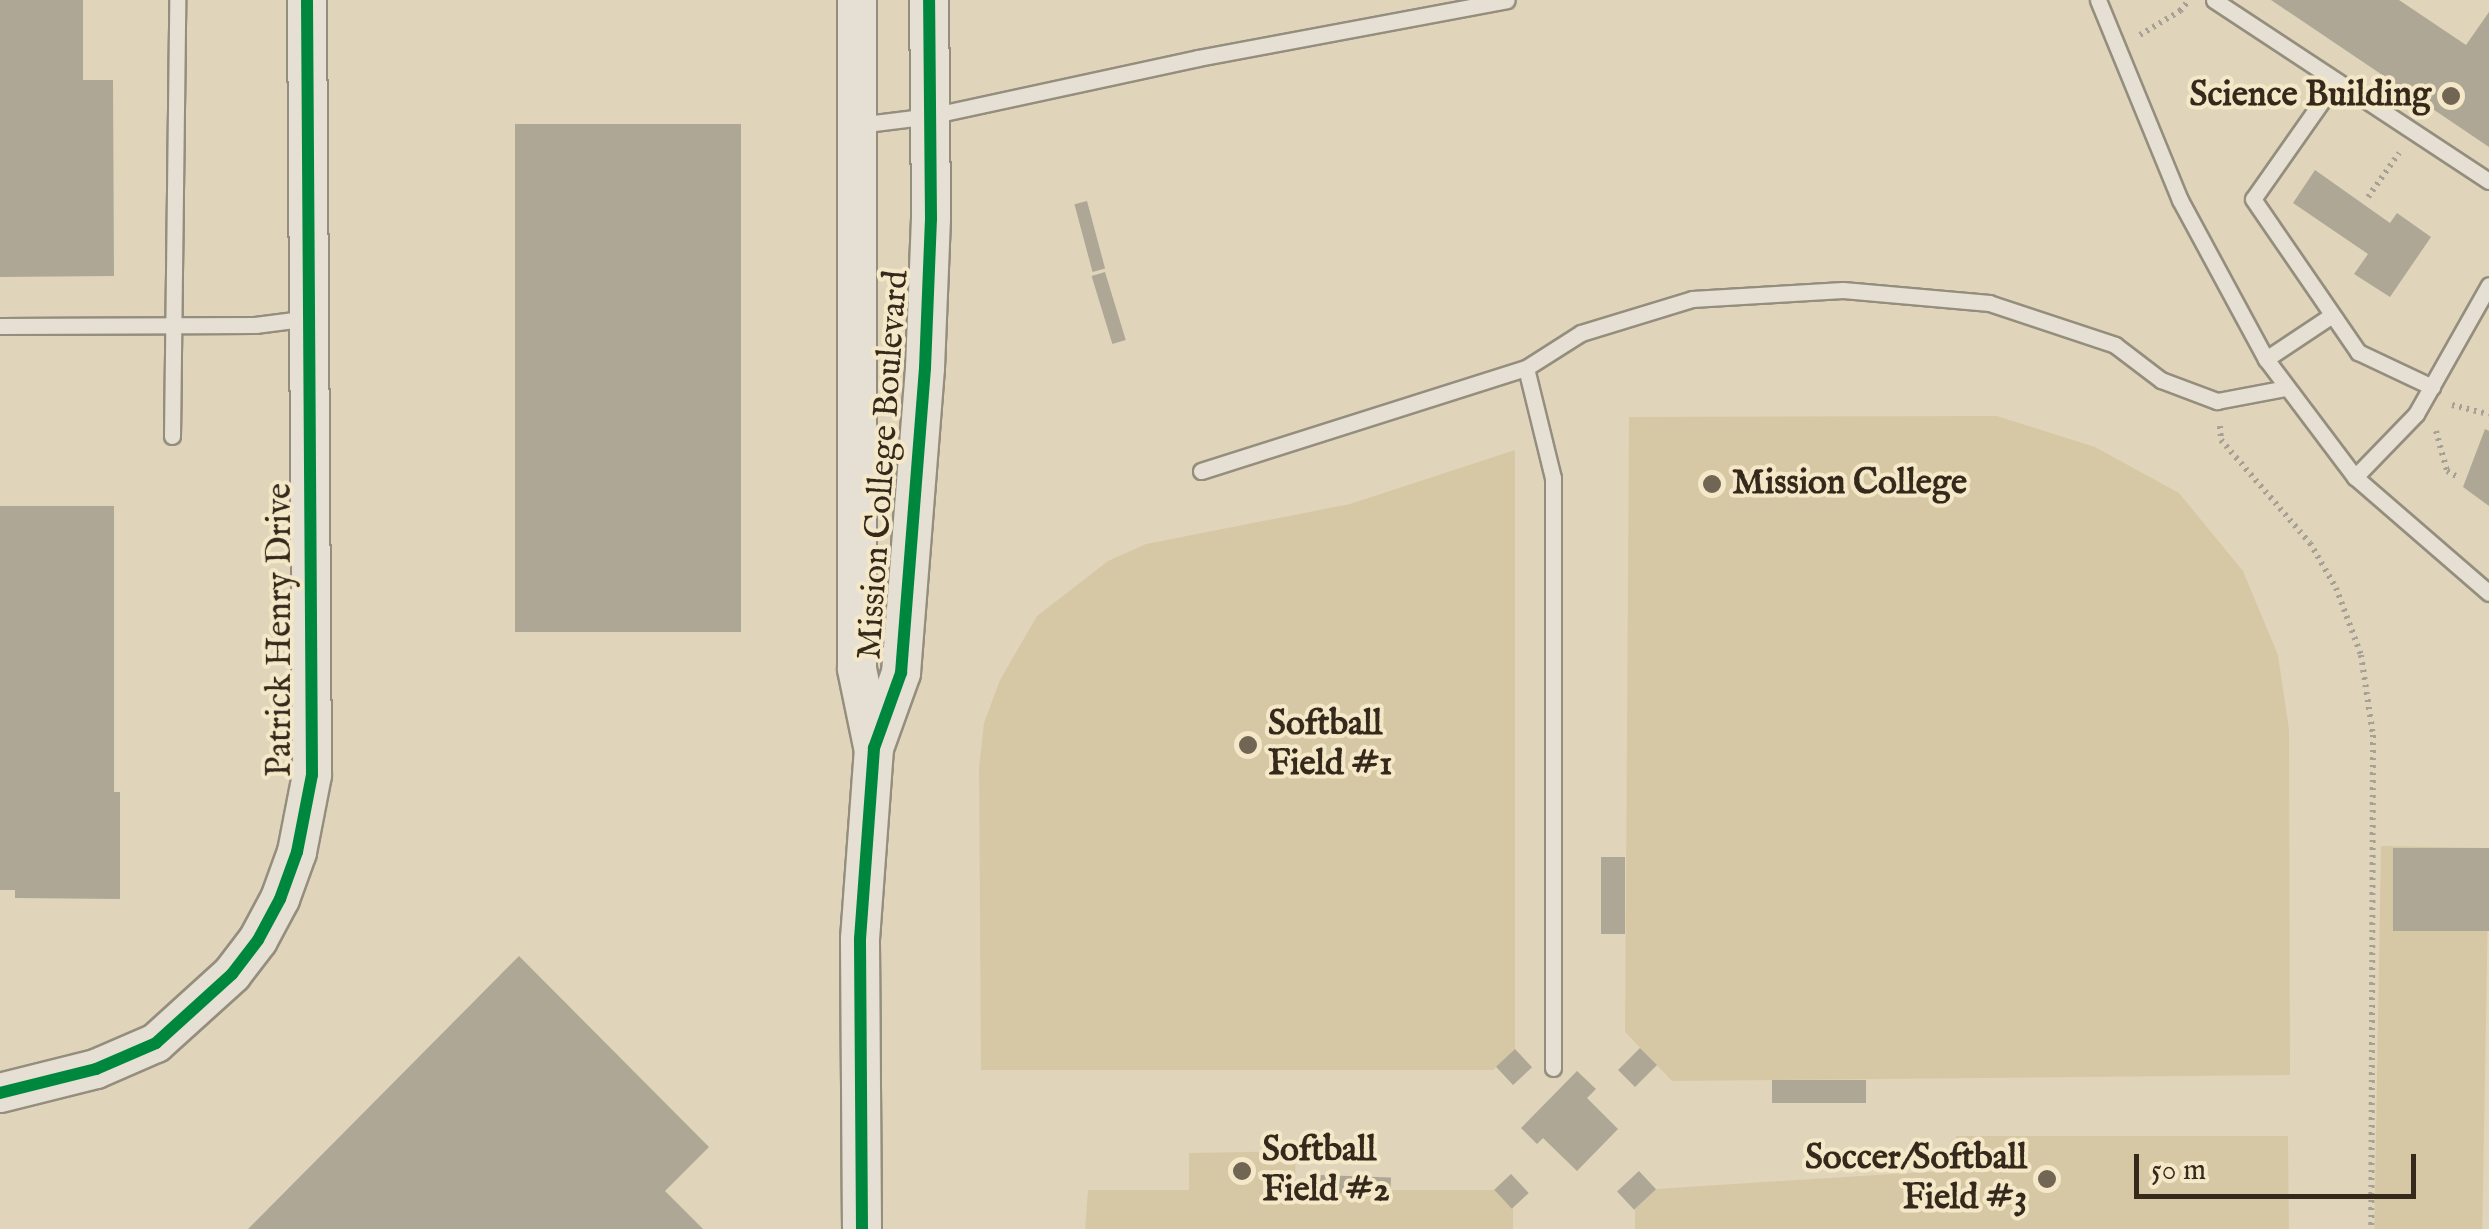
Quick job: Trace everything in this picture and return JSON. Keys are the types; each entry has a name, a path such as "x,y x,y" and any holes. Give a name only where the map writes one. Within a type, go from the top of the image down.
{"street":[{"name":"Patrick Henry Drive","path":"0,1093 96,1069 156,1043 232,974 258,940 280,899 309,804 312,775 308,0"},
{"name":"Mission College Boulevard","path":"858,0 857,668 874,748"},
{"name":"Mission College Boulevard","path":"862,1229 860,940 874,748 901,672 926,368 929,0"}],"lane":[{"path":"172,436 177,0"},
{"path":"858,125 930,116 1198,58 1507,0"},
{"path":"2098,0 2180,200 2266,360 2355,478 2489,593"},
{"path":"2214,0 2489,181"},
{"path":"2336,81 2253,200 2358,352 2432,386"},
{"path":"2355,478 2416,414 2489,285"},
{"path":"1202,471 1526,368 1581,333 1692,299 1843,290 1988,303 2115,345 2161,380 2218,401 2286,388"},
{"path":"2266,360 2332,315"},
{"path":"0,326 174,327 310,318"},
{"path":"1526,368 1553,478 1553,1068"}],"path":[{"path":"2115,43 2148,32 2189,0"},
{"path":"2368,197 2413,131"},
{"path":"2218,401 2221,440 2310,542 2336,588 2361,656 2373,735 2371,1229"},
{"path":"2434,426 2447,471 2458,478"}],"shaded area":[{"path":"1997,416 2095,447 2179,493 2243,571 2278,655 2289,729 2290,1075 1672,1081 1625,1032 1629,417"},
{"name":"Softball Field #1","path":"1515,450 1515,1049 1493,1070 981,1070 979,768 984,723 1000,680 1037,616 1108,561 1146,544 1350,504"},
{"path":"2381,846 2489,848 2482,1229 2374,1229"},
{"name":"Soccer/Softball Field #3","path":"1956,1136 2288,1136 2289,1229 1635,1229 1635,1209 1656,1189 1955,1170"},
{"name":"Softball Field #2","path":"1295,1151 1296,1190 1495,1190 1513,1209 1513,1229 1085,1229 1088,1190 1189,1190 1189,1153"}],"building":[{"path":"0,0 83,0 83,80 113,80 114,276 0,277"},
{"name":"Science Building","path":"2271,0 2399,0 2466,45 2489,12 2489,147"},
{"path":"515,124 741,124 741,632 515,632"},
{"path":"2315,170 2390,223 2397,213 2431,237 2390,297 2354,274 2368,254 2293,203"},
{"path":"1087,201 1105,269 1093,272 1074,204"},
{"path":"1105,272 1126,340 1112,344 1092,276"},
{"path":"2485,429 2489,431 2489,506 2463,487"},
{"path":"0,506 114,506 114,792 120,792 120,899 15,898 15,890 0,890"},
{"path":"2393,848 2489,848 2489,931 2393,931"},
{"path":"1601,857 1625,857 1625,934 1601,934"},
{"path":"519,956 709,1147 665,1191 703,1229 248,1229"},
{"path":"1640,1048 1657,1065 1635,1087 1618,1070"},
{"path":"1515,1049 1532,1067 1513,1085 1496,1067"},
{"path":"1577,1071 1596,1089 1587,1098 1618,1129 1577,1171 1543,1138 1537,1144 1521,1128"},
{"path":"1772,1080 1866,1080 1866,1103 1772,1103"},
{"path":"1639,1171 1656,1189 1634,1210 1617,1191"},
{"path":"1511,1174 1529,1193 1512,1209 1494,1190"},
{"path":"1320,1175 1391,1177 1390,1194 1319,1192"}],"cycle path":[{"path":"0,1093 96,1069 156,1043 232,974 258,940 280,899 297,852 312,775 307,0"},
{"path":"862,1229 860,939 874,748 901,673 925,368 931,219 929,0"}],"place":[{"name":"Science Building","path":"2451,96"},
{"name":"Mission College","path":"1712,484"},
{"name":"Softball Field #1","path":"1248,745"},
{"name":"Softball Field #2","path":"1242,1171"},
{"name":"Soccer/Softball Field #3","path":"2047,1179"}]}
